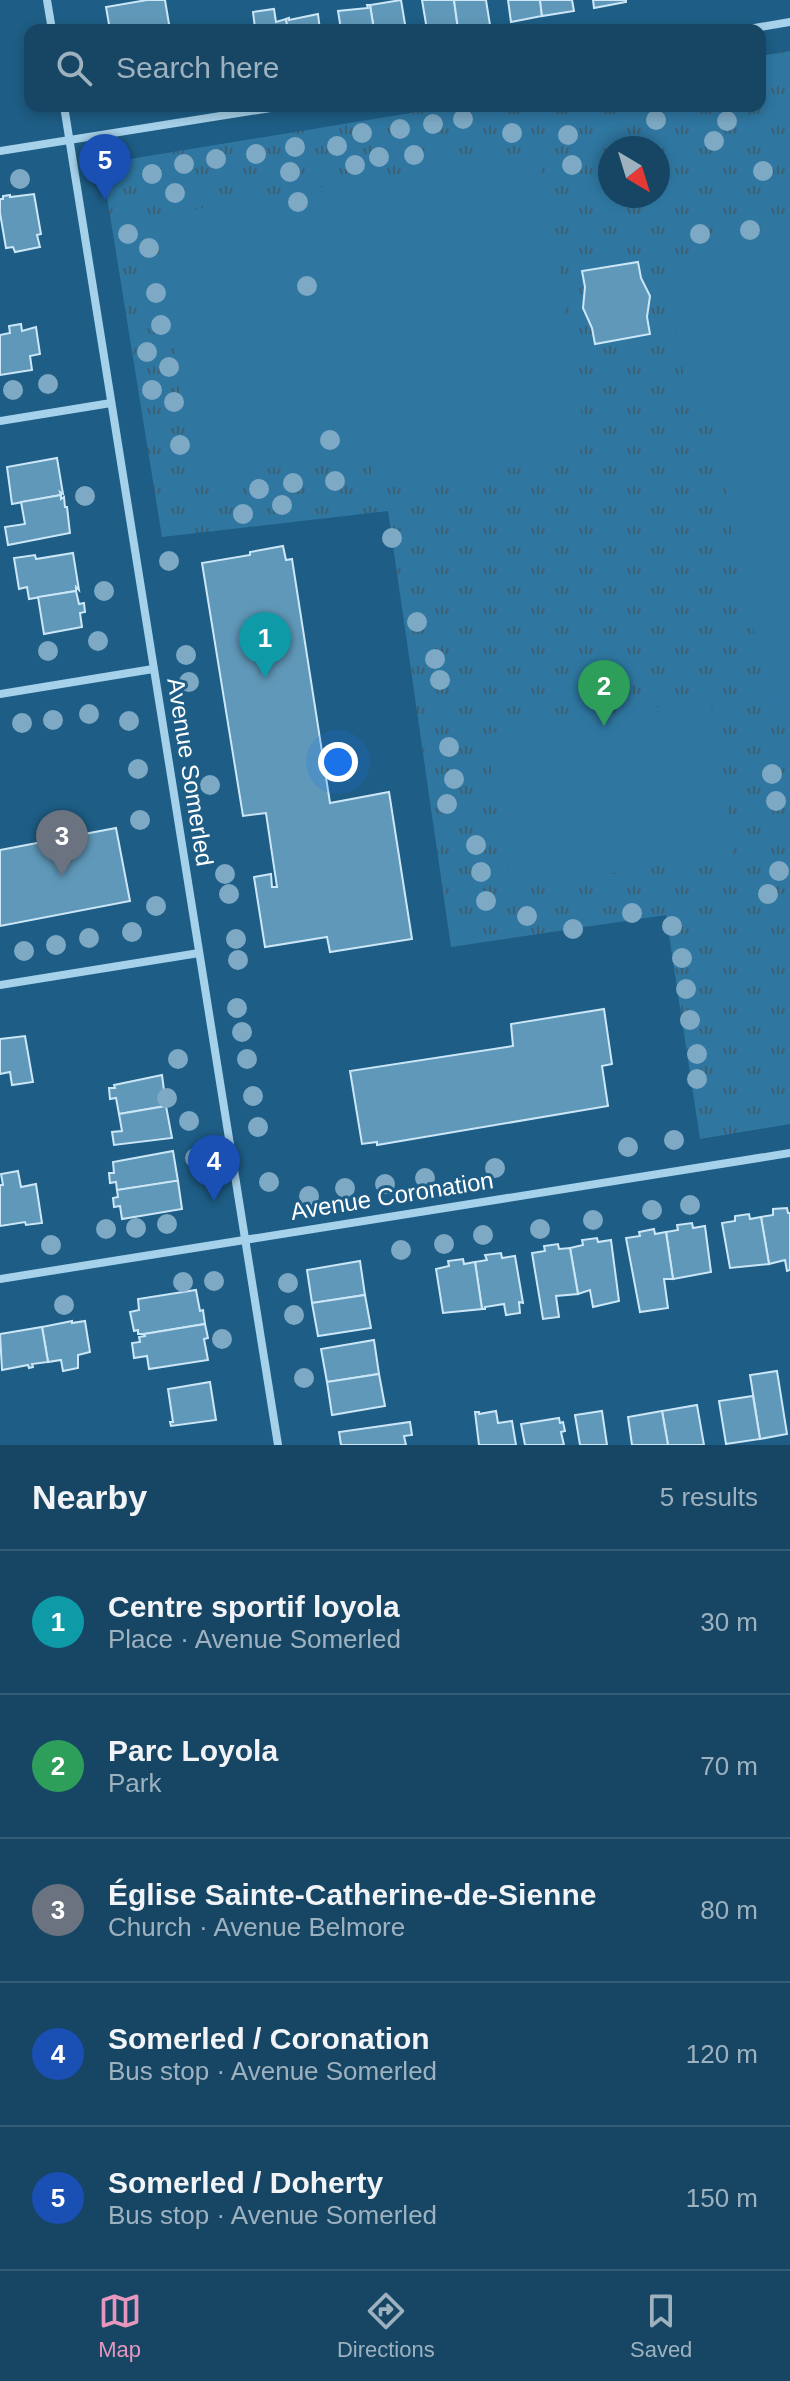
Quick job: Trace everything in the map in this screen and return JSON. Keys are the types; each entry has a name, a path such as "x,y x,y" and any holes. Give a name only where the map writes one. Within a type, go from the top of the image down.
{"street":[{"path":"47,0 51,24"},
{"path":"766,26 790,22"},
{"name":"Avenue Somerled","path":"65,112 278,1445"},
{"path":"0,151 245,112"},
{"path":"0,421 111,403"},
{"path":"0,694 153,669"},
{"path":"0,985 199,953"},
{"name":"Avenue Coronation","path":"0,1279 790,1153"}],"green space":[{"path":"790,51 790,1124 700,1139 666,915 451,947 388,511 162,537 103,172 112,162 416,112 766,112 766,55"},
{"path":"526,152 541,164 586,442 574,458 375,490 369,452 194,480 154,216"},
{"path":"790,229 790,699 769,706 712,423 692,426 668,284 697,243"},
{"path":"710,699 733,854 511,889 486,734"}],"building":[{"path":"165,0 169,24 109,24 106,7"},
{"path":"401,0 405,24 373,24 370,5"},
{"path":"422,0 454,0 457,24 426,24"},
{"path":"454,0 486,0 490,24 457,24"},
{"path":"508,0 540,0 542,16 511,22"},
{"path":"540,0 572,0 574,11 542,16"},
{"path":"593,0 626,0 626,2 594,8"},
{"path":"367,5 370,5 373,24 340,24 338,11 368,8"},
{"path":"274,9 276,22 286,19 287,24 254,24 253,12"},
{"path":"318,14 319,24 287,24 286,19"},
{"path":"34,194 41,234 37,235 40,247 15,252 13,247 6,248 0,199 3,196"},
{"path":"638,262 641,278 650,296 647,317 650,334 595,344 583,308 585,287 582,271"},
{"path":"21,324 22,331 36,327 40,354 30,356 32,370 0,375 0,335 10,333 9,326"},
{"path":"57,458 63,494 60,492 61,495 12,504 7,467"},
{"path":"61,495 67,507 70,533 8,545 5,527 25,524 21,502"},
{"path":"283,546 286,560 292,559 330,803 389,792 412,939 330,952 327,937 265,947 254,877 271,874 272,887 277,887 266,813 243,816 202,563"},
{"path":"73,553 79,590 76,587 76,591 29,599 27,587 19,589 14,558 35,555 36,559"},
{"path":"76,591 79,604 84,603 85,612 80,613 82,627 44,634 38,597"},
{"path":"116,828 130,901 0,926 0,850"},
{"path":"604,1009 612,1064 602,1066 608,1106 377,1145 377,1142 362,1144 350,1071 513,1046 511,1024"},
{"path":"25,1036 33,1082 12,1085 10,1072 0,1074 0,1039"},
{"path":"162,1075 166,1106 119,1114 116,1098 110,1099 109,1088"},
{"path":"166,1106 172,1138 114,1145 112,1132 122,1131 119,1114"},
{"path":"173,1151 178,1181 117,1190 116,1182 110,1183 109,1173 114,1173 113,1162"},
{"path":"18,1171 21,1187 36,1184 42,1223 0,1226 1,1174"},
{"path":"178,1181 182,1209 122,1219 120,1206 114,1207 113,1198 118,1197 117,1190"},
{"path":"787,1208 790,1213 790,1270 787,1271 785,1260 769,1264 761,1217 773,1215 773,1209"},
{"path":"749,1214 750,1219 761,1217 769,1264 730,1268 722,1223 735,1221 735,1216"},
{"path":"692,1223 693,1228 705,1226 711,1272 673,1279 666,1232 678,1230 677,1225"},
{"path":"654,1229 655,1234 666,1232 673,1279 664,1279 668,1308 640,1312 626,1238"},
{"path":"597,1238 598,1242 611,1240 619,1301 593,1307 590,1290 578,1294 570,1248 583,1245 582,1240"},
{"path":"558,1244 559,1249 570,1248 578,1294 556,1296 559,1317 543,1319 532,1253 545,1251 544,1246"},
{"path":"501,1253 502,1258 515,1256 523,1303 519,1302 520,1313 506,1315 504,1304 482,1309 475,1262 487,1260 485,1255"},
{"path":"463,1259 464,1264 475,1262 482,1309 443,1313 436,1269 449,1266 448,1261"},
{"path":"360,1261 365,1295 312,1303 307,1270"},
{"path":"196,1290 205,1324 144,1334 134,1331 130,1312 139,1310 138,1299"},
{"path":"365,1295 371,1328 318,1336 312,1303"},
{"path":"85,1321 90,1352 78,1355 78,1368 63,1371 61,1360 48,1362 42,1327"},
{"path":"205,1324 208,1360 149,1369 147,1356 134,1358 132,1343 140,1342 139,1337 144,1334"},
{"path":"42,1327 48,1362 32,1364 33,1367 29,1368 28,1365 2,1370 0,1334"},
{"path":"374,1340 379,1374 327,1382 321,1349"},
{"path":"777,1371 787,1434 760,1439 750,1375"},
{"path":"379,1374 385,1406 332,1415 327,1382"},
{"path":"210,1382 216,1420 171,1426 168,1389"},
{"path":"753,1396 760,1439 726,1444 719,1401"},
{"path":"697,1405 704,1445 668,1445 662,1411"},
{"path":"496,1411 498,1423 512,1421 516,1445 479,1445 475,1412"},
{"path":"602,1411 607,1445 580,1445 575,1415"},
{"path":"662,1411 668,1445 632,1445 628,1417"},
{"path":"559,1418 565,1431 561,1432 564,1445 525,1445 521,1424"},
{"path":"410,1422 412,1435 404,1436 406,1445 341,1445 339,1432"}],"place":[{"name":"Somerled / Doherty","path":"105,200"},
{"name":"Centre sportif loyola","path":"265,678"},
{"name":"Parc Loyola","path":"604,726"},
{"name":"Église Sainte-Catherine-de-Sienne","path":"62,876"},
{"name":"Somerled / Coronation","path":"214,1201"}]}
